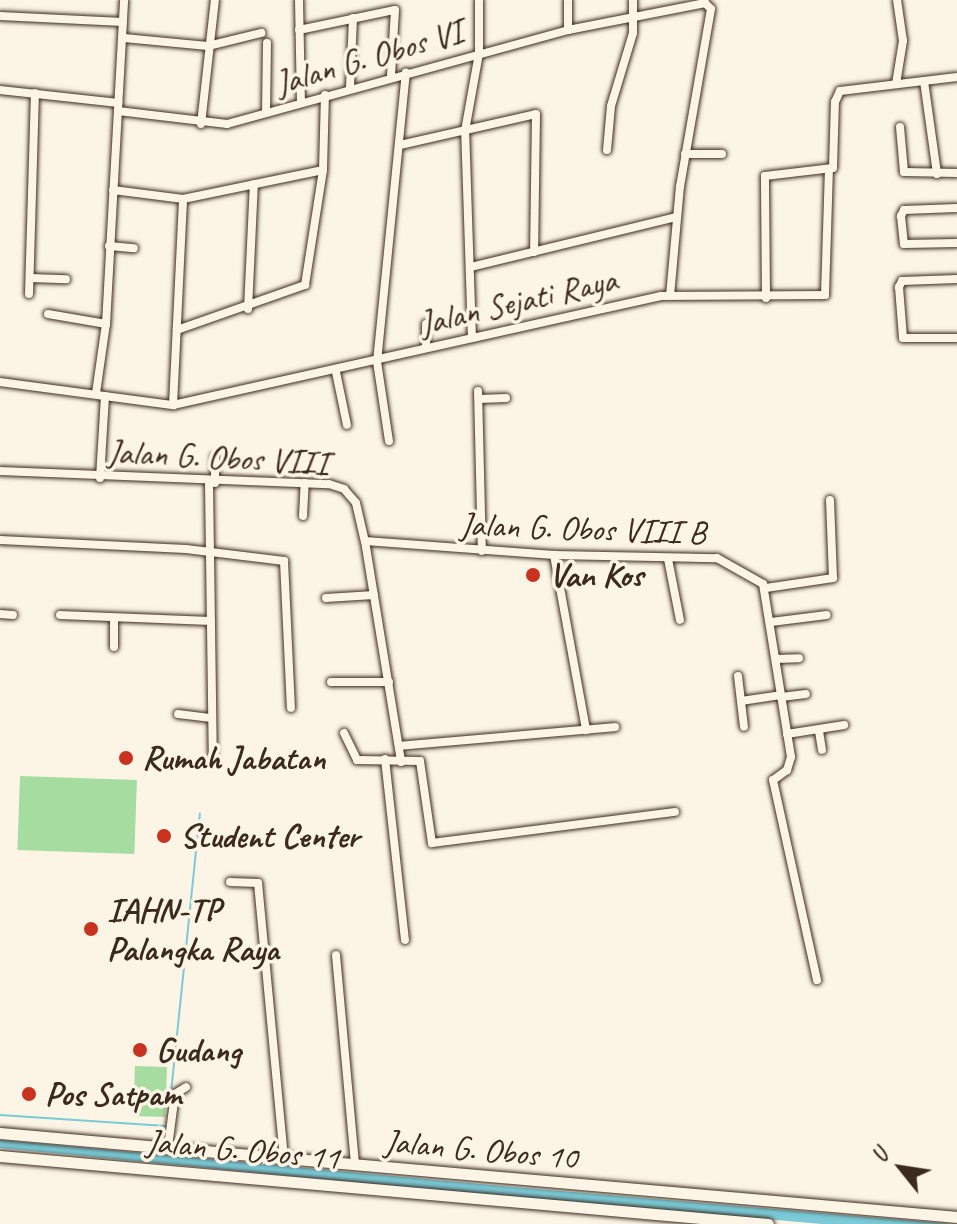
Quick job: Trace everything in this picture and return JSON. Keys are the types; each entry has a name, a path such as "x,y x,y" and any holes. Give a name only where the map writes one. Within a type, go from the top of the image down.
{"street":[{"path":"100,478 100,394 124,0"},
{"path":"201,124 215,0"},
{"path":"299,0 301,103"},
{"path":"472,338 465,131 479,53 479,0"},
{"path":"568,0 568,30"},
{"path":"607,150 611,106 633,17 633,0"},
{"path":"896,84 903,41 897,0"},
{"name":"Jalan G. Obos VI","path":"0,90 118,107 201,124 227,124 391,75 568,30 633,17 665,4 703,2 711,6 685,154"},
{"path":"299,30 395,10 391,75"},
{"path":"0,16 123,22"},
{"path":"350,87 353,18"},
{"path":"124,38 208,46 261,33"},
{"path":"266,113 267,43"},
{"path":"389,441 377,362 385,307 406,72"},
{"path":"873,75 875,86"},
{"path":"766,298 765,176 829,170 835,161 836,94 875,86 957,77"},
{"path":"924,81 937,174"},
{"path":"29,294 35,93"},
{"path":"177,330 248,309 305,285 323,170 325,95"},
{"path":"400,145 536,114 534,252"},
{"path":"900,127 904,172 957,173"},
{"path":"670,295 685,154 722,154"},
{"path":"113,190 183,199 323,170"},
{"name":"Jalan Sejati Raya","path":"0,382 173,405 336,372 426,348 670,295 766,298 825,295 829,170"},
{"path":"248,309 254,184"},
{"path":"173,405 183,199"},
{"path":"957,208 904,210 901,216 904,244 957,243"},
{"path":"471,267 676,217"},
{"path":"109,246 134,248"},
{"path":"30,278 66,279"},
{"path":"957,279 902,281 899,287 901,337 957,338"},
{"path":"48,314 106,324"},
{"path":"426,324 426,348"},
{"path":"336,372 347,425"},
{"path":"482,551 478,395 506,398"},
{"path":"213,762 211,554 215,457"},
{"name":"Jalan G. Obos VIII","path":"0,471 212,483 305,483 334,485 351,495 365,541 401,762"},
{"path":"303,516 305,483"},
{"path":"817,980 773,780 790,763 766,588 833,578 830,500"},
{"path":"0,540 211,554 287,564 291,708"},
{"name":"Jalan G. Obos VIII B","path":"365,541 554,555 725,560 766,588"},
{"path":"554,555 586,730"},
{"path":"668,559 680,620"},
{"path":"326,598 374,595"},
{"path":"0,614 13,615"},
{"path":"60,615 211,621"},
{"path":"771,622 827,615"},
{"path":"112,618 114,647"},
{"path":"776,659 799,658"},
{"path":"738,676 744,727"},
{"path":"331,682 389,682"},
{"path":"741,701 806,694"},
{"path":"178,714 212,718"},
{"path":"787,734 844,725"},
{"path":"399,746 615,727"},
{"path":"819,731 822,750"},
{"path":"344,733 353,757 401,762 414,758 421,763 429,839 434,844 675,812"},
{"path":"385,759 405,940"},
{"path":"230,882 258,883 284,1159"},
{"path":"336,955 355,1165"},
{"path":"168,1147 175,1094 186,1087"},
{"name":"Jalan G. Obos 10","path":"0,1133 957,1217"},
{"name":"Jalan G. Obos 11","path":"0,1156 768,1224"}],"green space":[{"path":"20,776 137,780 134,854 17,850"},
{"path":"135,1066 167,1067 165,1117 133,1116"}],"water":[{"path":"0,1140 951,1224 822,1224 520,1198 0,1148"}],"waterway":[{"path":"171,1093 200,814"},
{"path":"0,1115 166,1126"}],"place":[{"name":"Van Kos","path":"533,575"},
{"name":"Rumah Jabatan","path":"126,758"},
{"name":"Student Center","path":"164,836"},
{"name":"IAHN-TP Palangka Raya","path":"91,929"},
{"name":"Gudang","path":"140,1050"},
{"name":"Pos Satpam","path":"29,1094"}]}
